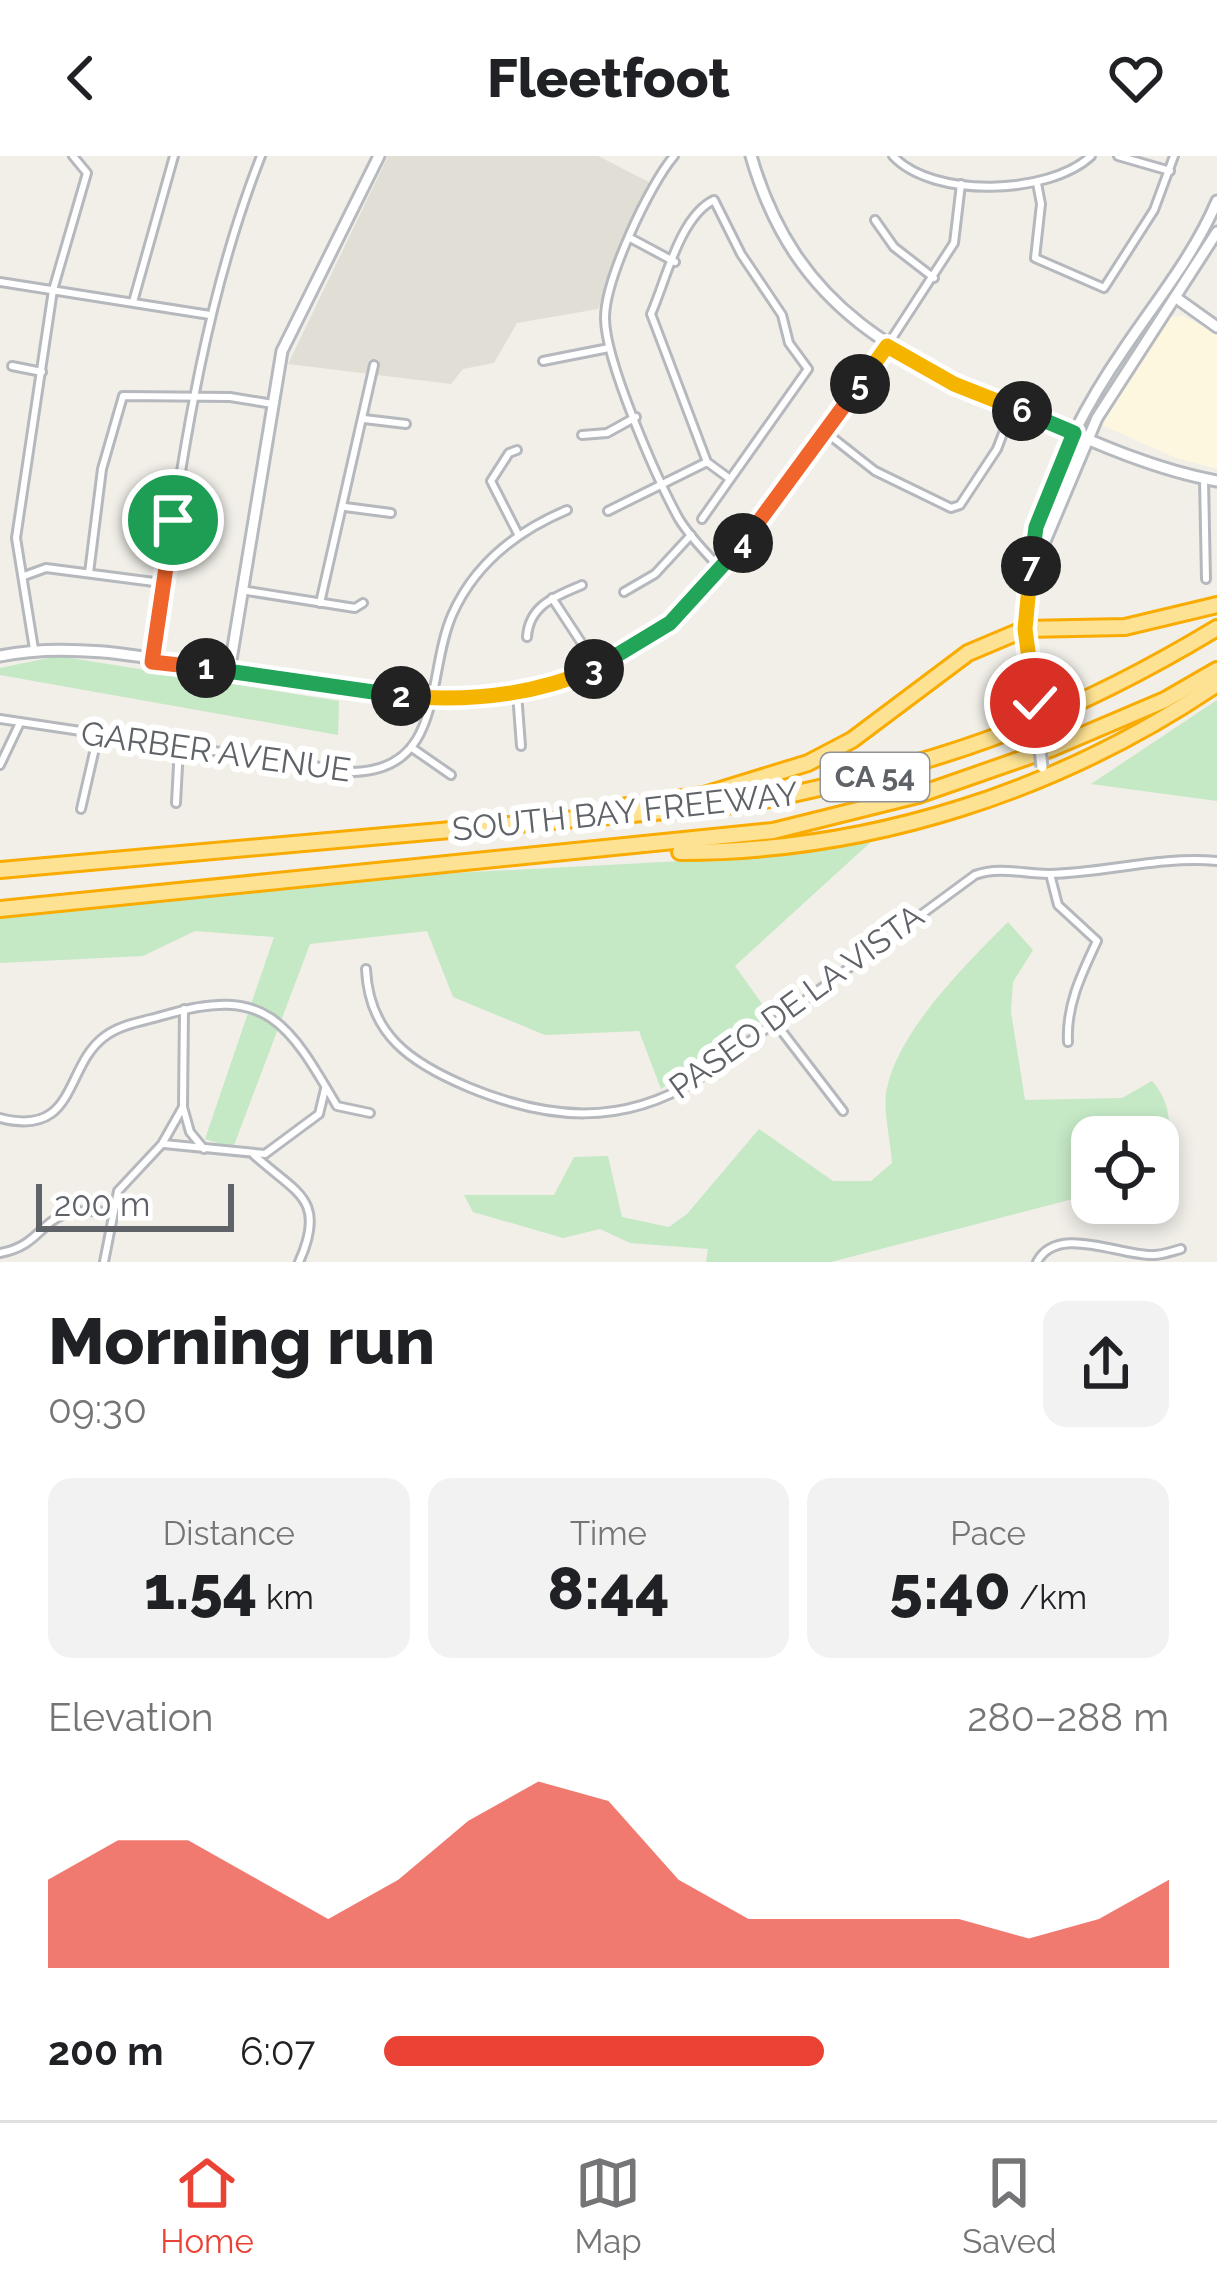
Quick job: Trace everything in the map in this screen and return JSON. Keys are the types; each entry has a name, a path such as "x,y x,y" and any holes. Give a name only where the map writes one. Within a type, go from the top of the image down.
{"highway":[{"path":"503,826 704,795 808,763 852,740 968,653 1025,629 1125,627 1217,604"},
{"name":"SOUTH BAY FREEWAY","path":"0,870 745,804 912,768 1066,712 1217,628"},
{"name":"SOUTH BAY FREEWAY","path":"0,909 651,847 773,831 934,790 1101,728 1217,670"},
{"path":"651,847 722,851 807,844 895,827 1043,773 1174,712 1217,684"}],"main road":[{"path":"229,671 288,335 379,156"},
{"path":"752,156 771,209 797,254 829,294 887,346 954,384 1086,438 1217,481"},
{"path":"1032,572 1029,556 1036,527 1074,433 1217,201"},
{"path":"1043,773 1025,629 1032,572 1086,438 1217,232"},
{"path":"1166,290 1217,326"},
{"path":"0,656 34,649 432,698 517,693 597,668 670,623 722,571 887,346"}],"street":[{"path":"133,302 174,156"},
{"path":"152,662 190,396 228,244 261,156"},
{"path":"674,156 654,185 605,311 609,348 663,482 691,535 722,571"},
{"path":"893,156 922,178 961,184 1037,183 1069,173 1091,156"},
{"path":"1118,156 1170,171"},
{"path":"1037,183 1041,204 1035,258 1105,288 1154,210 1174,156"},
{"path":"34,649 16,538 53,290 87,173 77,158"},
{"path":"887,346 956,237 961,184"},
{"path":"702,519 806,374 782,315 714,200 701,206 690,222 651,314 652,327 707,462 730,479"},
{"path":"875,220 894,247 934,278"},
{"path":"632,239 675,262"},
{"path":"0,282 211,315"},
{"path":"543,361 609,348"},
{"path":"320,603 374,365"},
{"path":"12,366 42,372"},
{"path":"89,573 101,469 123,396 275,404"},
{"path":"826,432 875,471 951,508 960,505 989,462 1012,407"},
{"path":"582,435 607,433 636,417"},
{"path":"364,419 406,424"},
{"path":"517,450 509,453 491,481 518,534"},
{"path":"608,512 707,462"},
{"path":"1204,478 1206,579"},
{"path":"345,507 391,512"},
{"path":"451,775 412,748 429,723 455,610 478,572 518,534 567,510"},
{"path":"624,592 655,574 691,535"},
{"path":"24,576 46,568 164,583"},
{"path":"527,637 530,619 552,598 583,585"},
{"path":"242,590 355,608 363,603"},
{"path":"552,598 597,668"},
{"path":"517,693 521,746"},
{"name":"GARBER AVENUE","path":"0,719 354,772 386,766 412,748"},
{"path":"0,764 19,725"},
{"path":"81,809 98,735"},
{"path":"176,803 179,747"},
{"name":"PASEO DE LA VISTA","path":"366,969 374,1012 404,1054 501,1101 555,1114 610,1113 662,1099 975,875 998,869 1050,874 1162,857 1217,861"},
{"path":"1050,874 1058,904 1097,941 1079,979 1067,1022 1068,1042"},
{"path":"0,1118 28,1122 59,1108 106,1036 184,1009 229,1002 267,1013 337,1106 370,1113"},
{"path":"184,1009 183,1107 190,1132 204,1149"},
{"path":"774,1021 843,1111"},
{"path":"162,1144 265,1154 319,1114 325,1085"},
{"path":"104,1262 112,1213 127,1176 162,1144 183,1107"},
{"path":"254,1155 298,1188 308,1206 309,1233 299,1262"},
{"path":"0,1253 22,1246 65,1211 112,1213"},
{"path":"1037,1262 1047,1250 1073,1244 1154,1256 1181,1249"}],"shaded area":[{"path":"388,156 598,156 649,182 598,309 517,323 494,363 463,369 451,384 288,364"},
{"path":"1183,316 1217,333 1217,469 1176,458 1102,425 1170,317"}],"green space":[{"path":"58,656 339,701 338,735 0,675 0,668"},
{"path":"1217,700 1217,801 1091,784"},
{"path":"873,840 735,966 770,1015 661,1089 639,1031 545,1035 453,997 427,931 310,944 233,1148 205,1139 274,937 195,931 143,956 0,963 0,917 321,880 720,859"},
{"path":"1008,922 1033,950 1013,982 1011,1012 1025,1100 1122,1098 1152,1081 1165,1103 1168,1116 1071,1116 1071,1199 831,1262 706,1262 708,1249 630,1243 600,1229 563,1238 473,1212 464,1195 554,1195 574,1157 608,1156 622,1217 669,1227 687,1214 759,1129 833,1181 871,1181 892,1163 886,1096 894,1066 920,1021"}],"route":[{"path":"173,520 152,662 403,696 460,699 537,689 593,670 670,623 697,599 887,346 954,384 1074,433 1046,499 1029,556 1032,572 1025,629 1035,703"}]}
